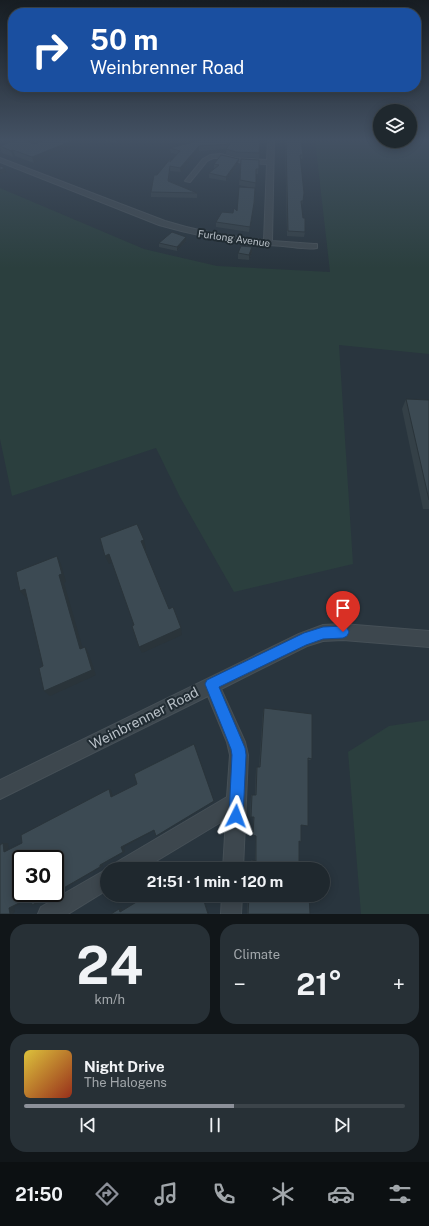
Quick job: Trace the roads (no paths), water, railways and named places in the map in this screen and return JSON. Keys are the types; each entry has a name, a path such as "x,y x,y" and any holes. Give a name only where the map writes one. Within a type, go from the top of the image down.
{"street":[{"name":"Furlong Avenue","path":"58,183 173,227 211,236 268,244 314,246"},
{"path":"268,244 269,183"},
{"name":"Weinbrenner Road","path":"0,790 285,648 323,633 343,632 429,639"},
{"path":"211,684 238,748 239,755 233,862"},
{"path":"136,862 237,802"},
{"path":"48,914 100,883"},
{"path":"231,914 232,902"}]}
